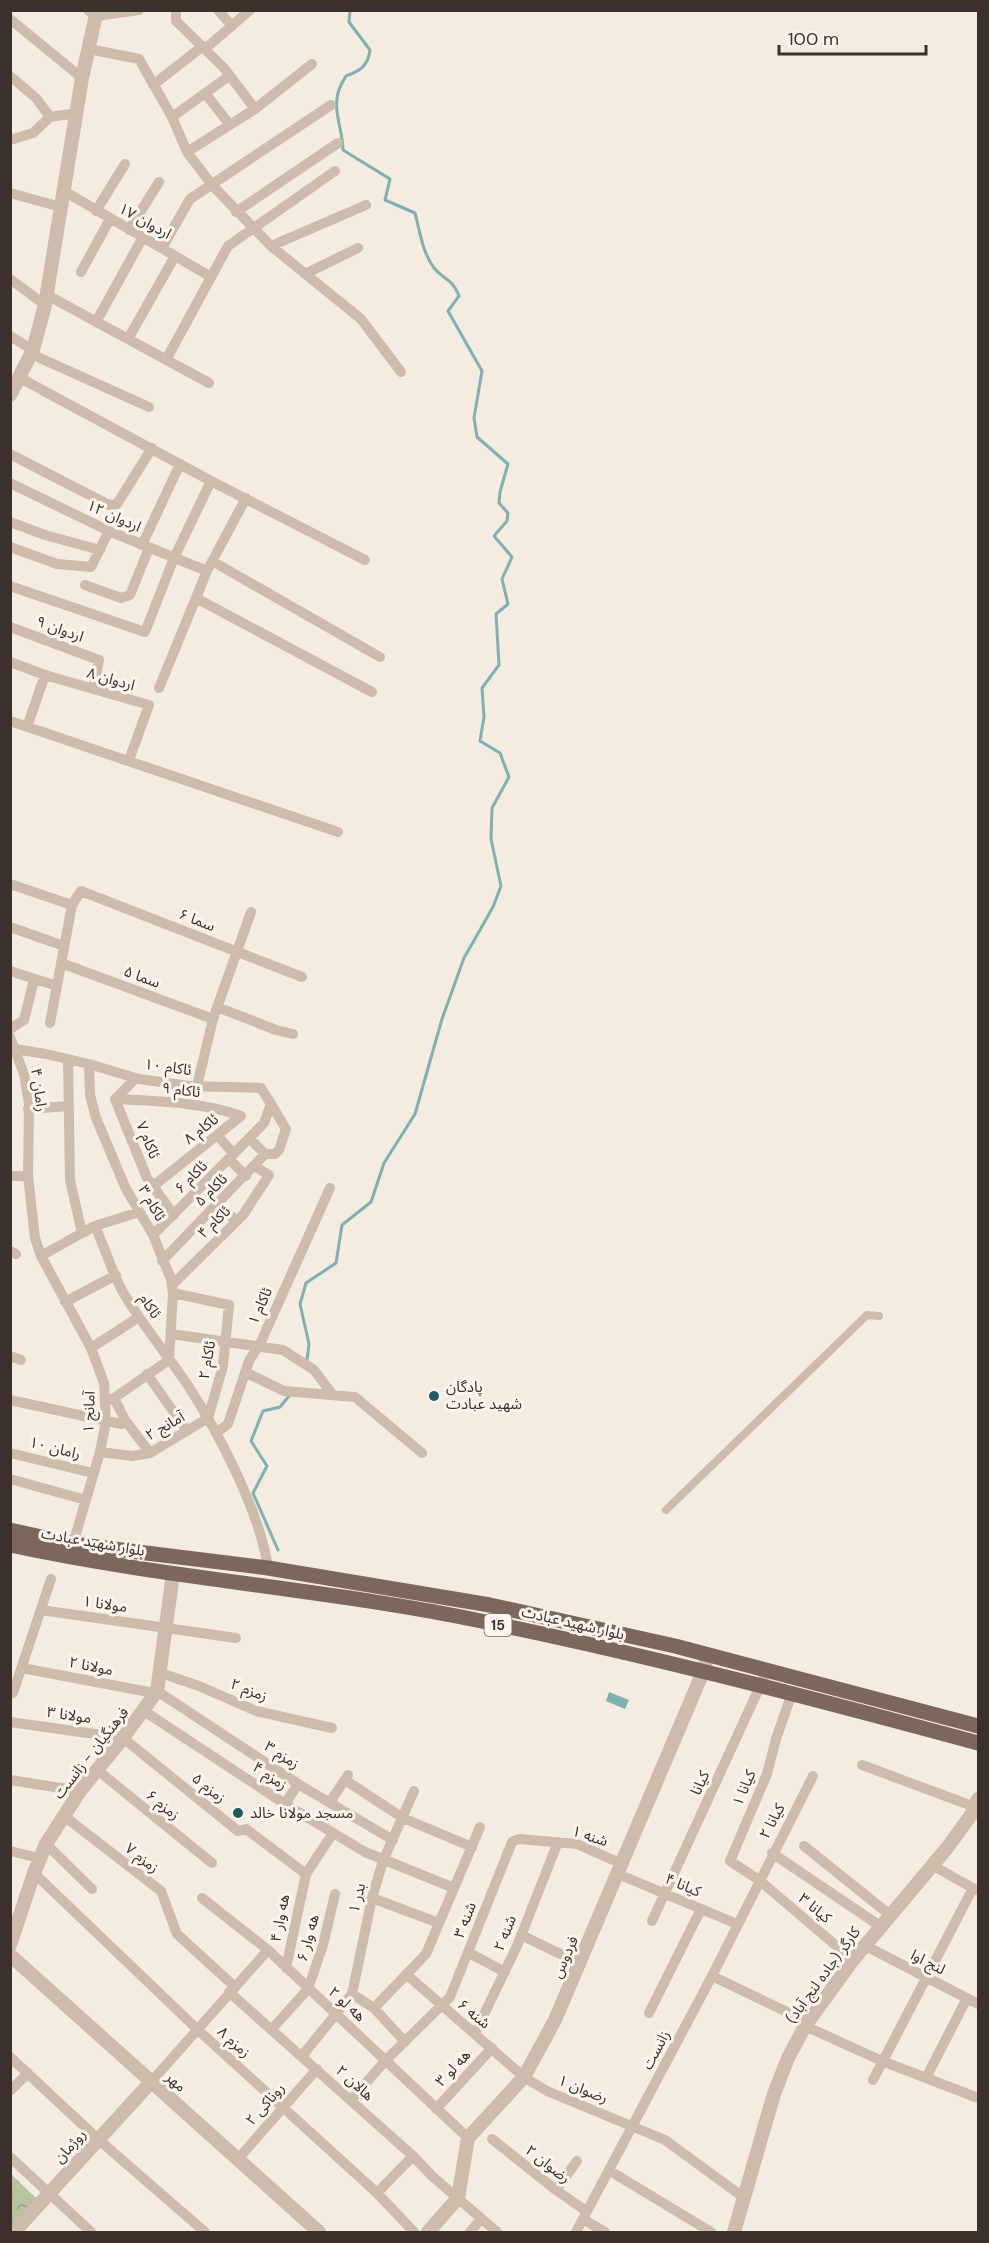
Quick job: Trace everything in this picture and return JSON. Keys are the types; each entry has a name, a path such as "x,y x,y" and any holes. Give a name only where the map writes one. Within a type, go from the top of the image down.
{"main road":[{"name":"بلوار شهید عبادت","path":"10,1530 73,1544 268,1568 490,1605 708,1655 764,1678 792,1693 978,1743"},
{"name":"بلوار شهید عبادت","path":"10,1545 69,1558 298,1590 485,1622 703,1672 764,1678 978,1726"},
{"path":"485,1622 490,1605"}],"street":[{"path":"10,395 32,352 46,300 94,12 139,10"},
{"path":"176,10 176,21 204,47 255,109"},
{"path":"218,10 232,26"},
{"path":"153,85 250,10"},
{"path":"10,19 82,78"},
{"path":"89,49 139,59 188,153 212,185 236,212 272,246 361,319 401,372"},
{"path":"188,153 255,109 312,64"},
{"path":"10,76 36,98 50,117"},
{"path":"171,117 229,76"},
{"path":"205,93 230,125"},
{"path":"162,248 190,200 331,105"},
{"path":"10,140 33,133 50,117 77,112"},
{"path":"236,212 338,143"},
{"path":"96,211 124,164"},
{"path":"166,360 228,246 335,171"},
{"path":"129,230 159,182"},
{"name":"اردوان ۱۷","path":"64,191 211,277"},
{"path":"10,193 61,207"},
{"path":"272,246 366,205"},
{"path":"81,272 110,219"},
{"path":"96,322 143,237"},
{"path":"305,274 358,248"},
{"path":"128,339 175,256"},
{"path":"10,279 46,300 96,322 209,383"},
{"path":"10,336 32,352 149,407"},
{"path":"20,378 211,481 365,560"},
{"path":"10,454 109,505 117,504 152,448"},
{"path":"85,585 121,598 130,595 146,546 180,464"},
{"path":"10,586 145,632 174,558 211,481"},
{"name":"اردوان ۱۲","path":"10,483 109,531 207,571"},
{"path":"159,688 207,571 246,498"},
{"path":"10,522 45,535 100,550"},
{"path":"10,560 12,548 57,564 91,567 109,531"},
{"path":"212,561 380,657"},
{"path":"196,598 372,692"},
{"name":"اردوان ۹","path":"10,627 99,660 93,689"},
{"name":"اردوان ۸","path":"10,662 45,675 149,705 129,760"},
{"path":"27,727 45,675"},
{"path":"10,721 338,832"},
{"path":"10,884 72,905 50,1023"},
{"name":"سما ۶","path":"72,905 81,891 302,977"},
{"path":"197,1086 213,1019 251,912"},
{"path":"10,927 64,946"},
{"name":"سما ۵","path":"61,963 213,1019"},
{"path":"10,971 57,986"},
{"path":"10,1029 24,1020 34,980"},
{"path":"217,1007 276,1030 293,1034"},
{"name":"رامان ۴","path":"10,1037 24,1074 28,1109 28,1176 35,1238 41,1256"},
{"name":"ئاکام ۱۰","path":"15,1049 89,1064 136,1078 197,1086 261,1088 271,1104"},
{"path":"68,1059 70,1180 81,1233"},
{"name":"ئاکام ۳","path":"89,1064 90,1095 96,1119 126,1189 153,1235 171,1279 170,1360"},
{"path":"115,1100 136,1078"},
{"name":"ئاکام ۹","path":"115,1100 162,1102 241,1116"},
{"name":"ئاکام ۷","path":"115,1100 152,1187 174,1215"},
{"path":"265,1154 250,1139 264,1123 271,1104"},
{"name":"ئاکام ۵","path":"162,1261 265,1154 275,1154 279,1150 286,1129 271,1104"},
{"path":"28,1109 69,1106"},
{"name":"ئاکام ۸","path":"152,1187 241,1116"},
{"path":"217,1136 246,1176"},
{"name":"ئاکام ۶","path":"153,1235 250,1139"},
{"name":"ئاکام ۴","path":"172,1289 243,1215 269,1175 254,1166"},
{"path":"10,1176 28,1176"},
{"name":"ئاکام ۱","path":"216,1434 228,1424 249,1361 259,1346 330,1188"},
{"path":"216,1205 236,1220"},
{"path":"41,1256 95,1226 139,1212"},
{"name":"ئاکام","path":"95,1226 123,1291 208,1418 249,1504 266,1553 268,1568"},
{"name":"آمانج ۱","path":"41,1256 91,1348 110,1400 100,1452 73,1544"},
{"path":"65,1302 116,1275"},
{"name":"ئاکام ۲","path":"172,1289 229,1305 223,1366 208,1418"},
{"path":"666,1510 867,1315 879,1316"},
{"path":"91,1348 139,1317"},
{"path":"171,1334 283,1350 314,1370 333,1395"},
{"path":"150,1453 110,1400 170,1360"},
{"path":"245,1372 284,1391 355,1397 422,1453"},
{"path":"147,1374 187,1431"},
{"path":"10,1400 121,1424"},
{"name":"آمانج ۲","path":"100,1452 132,1456 150,1453 208,1418"},
{"name":"رامان ۱۰","path":"10,1453 93,1473"},
{"path":"10,1479 86,1500"},
{"name":"فرهنگیان - زانست","path":"10,1946 39,1858 46,1844 80,1791 144,1711 155,1692 173,1574"},
{"path":"13,1693 51,1579"},
{"name":"مولانا ۱","path":"41,1610 236,1638"},
{"name":"فردوس","path":"468,2138 524,2077 555,2020 581,1964 703,1672 708,1655"},
{"name":"مولانا ۲","path":"22,1668 155,1692"},
{"name":"زمزم ۲","path":"159,1672 199,1686 256,1711 332,1728"},
{"name":"کیانا","path":"652,1921 764,1678"},
{"name":"زمزم ۳","path":"155,1692 298,1784 393,1840"},
{"name":"کیانا ۱","path":"759,1880 730,1861 767,1774 792,1693"},
{"name":"زمزم ۴","path":"144,1711 333,1833 383,1861 454,1888"},
{"name":"مولانا ۳","path":"10,1722 123,1738"},
{"name":"زمزم ۵","path":"123,1738 238,1831 246,1829 306,1874"},
{"path":"862,1766 976,1803"},
{"name":"زمزم ۶","path":"96,1769 212,1863"},
{"name":"کیانا ۲","path":"759,1880 813,1776"},
{"path":"330,1802 346,1777 403,1818 472,1847"},
{"path":"10,1780 80,1791"},
{"path":"285,1804 298,1784"},
{"name":"بدر ۱","path":"302,2056 352,1994 372,1898 383,1861 414,1791"},
{"name":"کارگر (جاده لنج آباد)","path":"734,2232 774,2094 788,2058 807,2024 864,1945 953,1840 976,1803"},
{"name":"زمزم ۷","path":"64,1816 160,1891 177,1934 232,1989"},
{"path":"374,2008 426,1954 480,1827"},
{"path":"306,1874 333,1833"},
{"name":"شنه ۱","path":"512,1842 519,1839 577,1844 620,1869"},
{"name":"شنه ۳","path":"351,2100 386,2060 450,1997 512,1842"},
{"name":"شنه ۲","path":"475,2033 505,1972 558,1842"},
{"path":"46,1844 92,1889"},
{"path":"804,1846 885,1911"},
{"path":"10,1851 39,1858"},
{"path":"772,1853 880,1926"},
{"path":"873,2080 975,1890 932,1865"},
{"name":"کیانا ۴","path":"620,1869 665,1894 737,1924"},
{"name":"زمزم ۸","path":"34,1873 197,2029 377,2193 414,2232"},
{"name":"هه وار ۴","path":"286,1968 306,1874"},
{"name":"زانست","path":"576,2232 712,1976 759,1880"},
{"name":"کیانا ۳","path":"759,1880 853,1960"},
{"name":"هه وار ۶","path":"308,1989 323,1945 335,1894"},
{"name":"هه لو ۲","path":"202,1898 268,1950 468,2138"},
{"path":"372,1898 439,1923"},
{"path":"649,2013 701,1909"},
{"path":"521,1935 581,1964"},
{"name":"لنج اوا","path":"864,1945 978,2004"},
{"path":"151,2082 268,1950"},
{"path":"469,1953 505,1972"},
{"name":"مهر","path":"10,1955 319,2232"},
{"name":"شنه ۶","path":"406,1974 441,2007 475,2033 524,2077"},
{"path":"712,1976 882,2061 978,2098"},
{"name":"هالان ۲","path":"232,1989 271,2030 497,2232"},
{"path":"271,2030 308,1989"},
{"path":"352,1994 374,2008 405,2042"},
{"path":"926,2078 967,1998"},
{"name":"هه لو ۳","path":"435,2109 492,2048"},
{"path":"10,2057 99,2140 205,2232"},
{"name":"روناکی ۲","path":"237,2160 317,2069"},
{"path":"10,2091 28,2073"},
{"name":"رضوان ۱","path":"524,2077 547,2091 665,2140 743,2197"},
{"name":"روژمان","path":"14,2232 151,2082"},
{"path":"428,2232 458,2198 468,2138"},
{"name":"رضوان ۲","path":"492,2139 584,2215"},
{"path":"377,2193 413,2156"},
{"path":"10,2157 92,2232"},
{"path":"556,2190 577,2161"},
{"path":"615,2174 711,2232"},
{"path":"584,2215 606,2232"},
{"path":"470,2232 481,2219"}],"green space":[{"path":"10,2173 38,2200 10,2229"}],"water":[{"path":"609,1692 629,1700 625,1709 606,1701"}],"waterway":[{"path":"307,1360 309,1344 300,1304 306,1283 336,1263 342,1225 371,1202 384,1163 415,1114 442,1019 464,958 493,907 501,886 491,839 492,808 509,777 500,753 480,741 484,717 482,688 499,665 496,614 508,604 502,579 512,557 494,536 507,521 508,513 499,503 508,464 477,437 474,418 482,371 448,311 459,296 457,290 430,262 415,213 385,200 390,179 343,150 337,114 339,91 346,76 359,70 365,64 370,50 349,22 350,10"},
{"path":"278,1550 253,1493 267,1466 251,1441 263,1411 280,1407 289,1396"}],"place":[{"name":"پادگان شهید عبادت","path":"434,1396"},
{"name":"مسجد مولانا خالد","path":"238,1813"}]}
